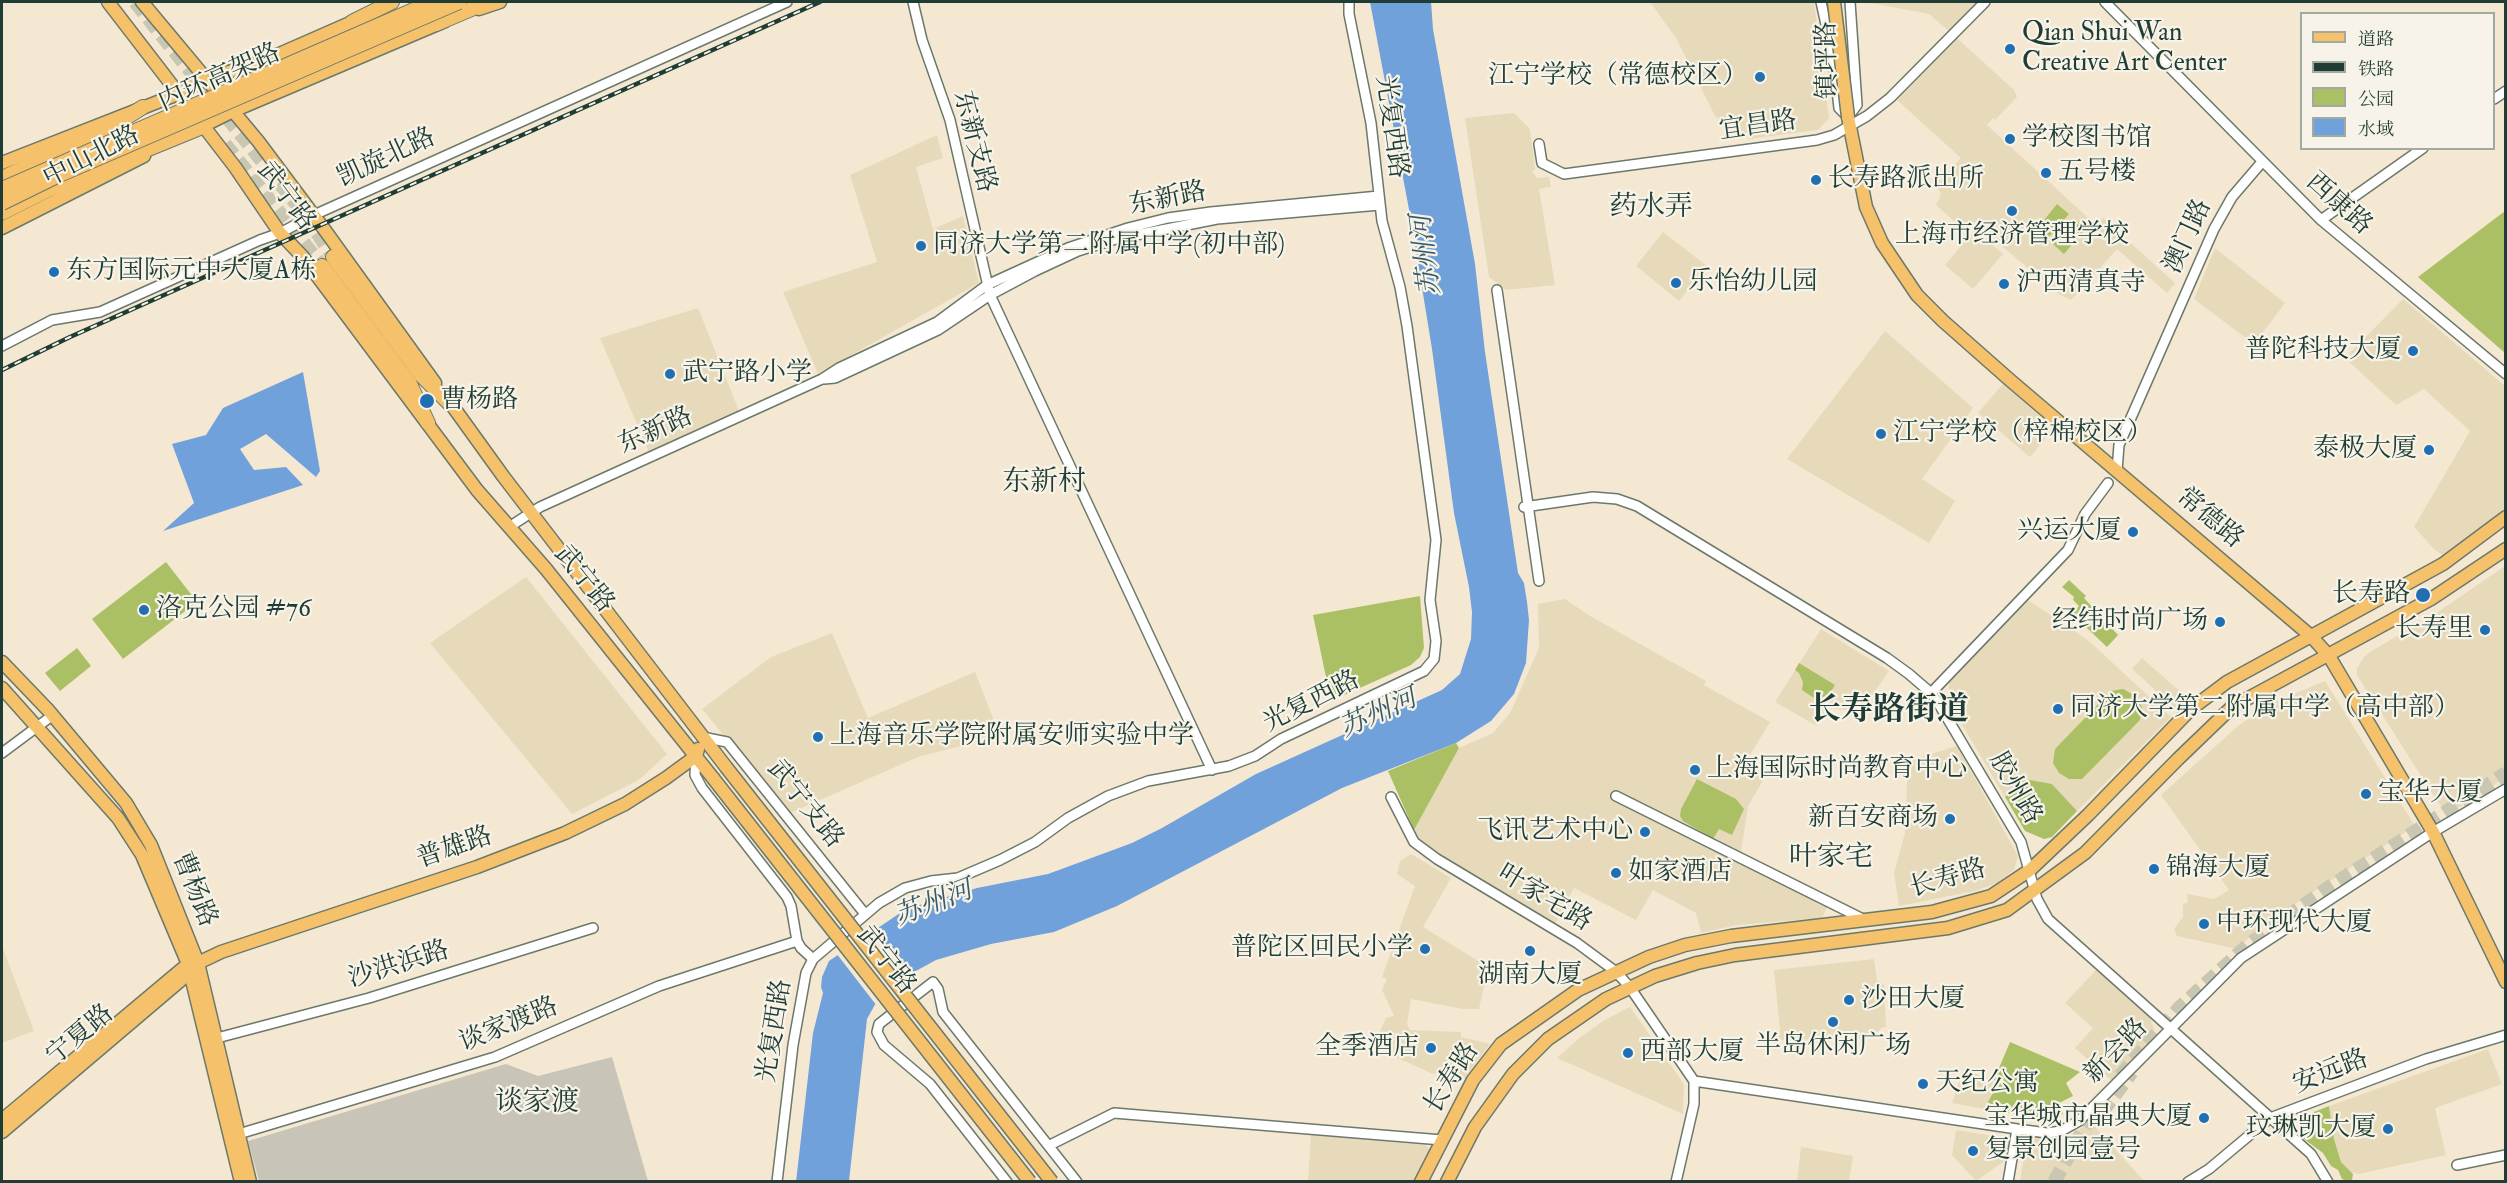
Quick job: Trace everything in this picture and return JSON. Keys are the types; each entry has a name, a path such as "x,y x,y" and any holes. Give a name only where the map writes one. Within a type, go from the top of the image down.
{"highway":[{"path":"352,22 392,2"},
{"name":"内环高架路","path":"2,189 432,2"},
{"name":"内环高架路","path":"2,203 57,176 459,2"},
{"path":"436,24 488,2"},
{"path":"2,178 113,126 143,107"},
{"path":"2,213 48,190 202,127"},
{"path":"428,423 410,384 328,262 421,375 450,404"}],"main road":[{"name":"武宁路","path":"108,2 235,167 280,233 303,257 477,490 546,568 1030,1182"},
{"name":"武宁路","path":"142,2 233,111 314,215 450,404 702,737 1052,1182"},
{"name":"中山北路","path":"2,163 178,94 206,79 261,62 401,2"},
{"name":"中山北路","path":"2,228 233,111 436,24 500,2"},
{"name":"镇坪路","path":"1834,2 1848,122"},
{"name":"常德路","path":"1848,122 1864,197 1874,225 1882,243 1917,295 1943,321 2313,637 2329,656 2433,832 2505,982"},
{"name":"长寿路","path":"1421,1182 1473,1080 1501,1044 1578,990 1615,971 1667,951 1719,938 1932,912 1990,896 2030,870 2088,815 2191,709 2228,682 2443,564 2505,517"},
{"name":"长寿路","path":"1447,1182 1475,1127 1513,1074 1548,1038 1606,999 1629,986 1665,972 1735,955 1948,928 2007,910 2085,853 2232,707 2431,599 2476,571 2505,549"},
{"name":"曹杨路","path":"2,662 53,715 126,802 146,837 217,1038 235,1135 241,1182"},
{"name":"曹杨路","path":"2,688 118,819 142,855 192,967 235,1135 250,1182"},
{"path":"696,756 702,737"},
{"name":"普雄路","path":"192,967 221,952 477,867 565,833 625,804 696,756"},
{"name":"宁夏路","path":"2,1120 192,967"},
{"name":"宁夏路","path":"2,1132 192,967"}],"street":[{"name":"凯旋北路","path":"2,346 52,321 100,312 280,233 314,215 787,2"},
{"name":"东新支路","path":"913,2 924,49 950,120 989,290 1212,770"},
{"name":"光复西路","path":"777,1182 796,1019 806,973 813,959 865,914 899,890 931,881 958,878 1000,860 1035,842 1068,818 1108,796 1148,781 1212,770 1255,756 1281,739 1424,671 1434,659 1436,641 1430,600 1436,540 1407,327 1379,201 1371,123 1349,2"},
{"name":"镇坪路","path":"1821,2 1833,56 1839,108 1848,122 1857,105 1850,2"},
{"name":"宜昌路","path":"1539,144 1542,163 1564,174 1817,140 1834,135 1848,122 1890,98 1985,2"},
{"name":"西康路","path":"2105,2 2321,220 2505,374"},
{"path":"2321,220 2420,150"},
{"name":"澳门路","path":"2117,471 2119,445 2214,229 2232,196 2262,162"},
{"name":"东新路","path":"509,527 532,511 822,379 835,378 938,330 989,290 1078,251 1116,239 1217,219 1379,201"},
{"path":"1497,290 1539,581"},
{"path":"1930,693 2068,550 2085,514 2108,483"},
{"name":"胶州路","path":"1527,506 1593,496 1637,506 1887,658 1930,693 1970,753 2021,842 2035,891 2048,919 2311,1154 2328,1182"},
{"path":"2,753 53,715"},
{"name":"武宁支路","path":"702,737 727,742 865,914"},
{"path":"696,756 695,776 789,900 797,940 801,948 813,959"},
{"name":"新会路","path":"1694,1081 2017,1129 2047,1133 2061,1131 2071,1127 2241,958 2433,832 2505,789"},
{"path":"1616,796 1868,921"},
{"name":"叶家宅路","path":"1391,797 1414,842 1437,859 1577,943 1615,971 1629,986 1694,1081"},
{"name":"沙洪浜路","path":"217,1038 369,998 593,928"},
{"name":"谈家渡路","path":"235,1135 495,1057 637,994 797,940"},
{"path":"1007,1182 930,1083 884,1045 877,1032 879,1024 933,982 938,989 943,1012 1050,1144 1077,1182"},
{"name":"安远路","path":"2188,1182 2209,1168 2270,1118 2426,1059 2505,1035"},
{"path":"1676,1182 1694,1104 1694,1081"},
{"path":"1050,1144 1114,1113 1442,1140"},
{"path":"2008,1182 2017,1129"},
{"path":"2457,1165 2505,1155"}],"shaded area":[{"name":"江宁学校（常德校区）","path":"1650,2 1814,2 1829,118 1818,130 1749,139 1715,116 1676,38"},
{"path":"1865,2 1978,2 1949,31 1929,14"},
{"name":"上海市经济管理学校","path":"1957,38 2014,90 2017,97 1995,120 1993,118 1987,125 2096,225 2103,218 2175,283 2167,293 2117,249 2071,300 2059,294 1973,222 1964,230 1936,205 1941,194 1936,185 1961,158 1897,100"},
{"path":"1514,113 1530,129 1535,169 1532,171 1537,178 1549,177 1551,187 1539,189 1555,285 1506,290 1489,277 1465,118"},
{"name":"同济大学第二附属中学(初中部)","path":"937,135 943,158 916,167 933,229 963,216 979,283 818,374 783,292 877,262 850,175"},
{"path":"1975,230 2003,254 1973,289 1945,265"},
{"name":"乐怡幼儿园","path":"1663,232 1707,266 1679,301 1636,266"},
{"path":"2215,248 2285,303 2254,344 2194,299"},
{"path":"2403,299 2505,386 2505,509 2443,555 2435,550 2414,527 2470,431 2424,389 2396,405 2345,358"},
{"name":"武宁路小学","path":"698,308 739,411 649,452 600,338"},
{"name":"江宁学校（梓棉校区）","path":"1885,331 1973,408 1922,479 1955,501 1929,543 1787,459"},
{"path":"2003,384 2054,428 2030,457 1978,413"},
{"path":"2505,566 2505,778 2456,809 2448,809 2439,804 2357,675 2357,668 2370,652 2435,614"},
{"path":"526,577 667,754 640,779 572,814 430,643"},
{"path":"1565,599 1590,616 1706,681 1704,685 1770,722 1750,755 1753,764 1766,775 1748,806 1741,853 1619,792 1615,799 1828,905 1822,918 1737,925 1701,933 1696,913 1653,890 1636,920 1574,888 1555,924 1443,858 1420,841 1414,830 1459,748 1493,733 1510,713 1539,648 1538,604"},
{"name":"同济大学第二附属中学（高中部）","path":"2028,600 2089,641 2171,717 2077,811 2052,784 2025,779 2005,797 1948,701 1949,682"},
{"path":"1821,629 1889,671 1861,712 1828,708 1817,726 1775,702"},
{"name":"上海音乐学院附属安师实验中学","path":"832,633 868,718 975,672 1000,736 918,757 788,814 702,709 771,657"},
{"path":"2142,658 2191,701 2178,711 2132,669"},
{"path":"2325,681 2415,826 2270,920 2236,949 2177,936 2174,929 2183,917 2183,904 2188,902 2187,894 2214,899 2229,890 2161,795 2239,725 2277,701"},
{"path":"1957,746 2018,856 2014,870 1997,883 1975,891 1899,906 1894,873 1905,833 1908,761"},
{"path":"1411,854 1451,878 1423,927 1488,967 1479,1009 1463,1009 1411,999 1407,1024 1410,1030 1461,1032 1461,1037 1490,1044 1463,1080 1447,1069 1433,1074 1373,1047 1386,1018 1394,1016 1382,990 1387,979 1382,977 1415,886 1397,874 1400,861"},
{"path":"2,946 34,1031 2,1043"},
{"name":"半岛休闲广场","path":"1874,959 1877,980 1884,985 1886,1027 1870,1038 1779,1040 1774,970"},
{"path":"2097,969 2150,1018 2154,1029 2153,1039 2112,1081 2075,1048 2093,1028 2065,1003"},
{"path":"1630,1007 1684,1084 1683,1114 1557,1058 1603,1021"},
{"path":"2488,1049 2502,1084 2435,1108 2446,1155 2359,1174 2348,1171 2341,1162 2334,1139 2329,1106"},
{"path":"612,1057 648,1181 259,1181 248,1141 506,1064 538,1076"},
{"path":"1964,1068 1998,1084 1984,1109 1952,1103"},
{"path":"2091,1122 2144,1181 2020,1181 2027,1137 2058,1138 2072,1134"},
{"path":"1956,1130 2000,1137 2008,1145 2006,1160 1976,1181 1952,1155"},
{"path":"1311,1135 1426,1145 1430,1150 1414,1181 1308,1181"},
{"path":"1801,1147 1853,1156 1849,1181 1797,1181"}],"green space":[{"path":"2057,204 2069,214 2047,239 2036,230"},
{"path":"2505,211 2505,353 2418,277"},
{"path":"2075,219 2086,228 2064,254 2053,244"},
{"name":"洛克公园 #76","path":"166,562 197,602 123,659 92,619"},
{"path":"2069,580 2086,596 2084,598 2118,635 2107,647 2072,614 2079,606 2073,600 2074,597 2062,587"},
{"path":"1420,596 1424,648 1420,657 1411,665 1331,701 1313,615"},
{"path":"77,648 91,666 60,691 45,673"},
{"path":"1799,663 1835,685 1823,704 1802,690 1803,682 1795,670"},
{"path":"2123,689 2134,695 2142,707 2140,720 2082,779 2069,779 2059,773 2053,763 2055,749 2111,691"},
{"path":"1456,743 1459,748 1414,830 1388,771"},
{"path":"1697,779 1736,799 1744,809 1732,835 1719,829 1713,839 1683,821 1680,816 1681,809"},
{"path":"2025,779 2052,784 2077,811 2052,837 2044,839 2025,831 2005,797"},
{"path":"2010,1042 2080,1072 2066,1083 2073,1096 2059,1103 2063,1114 2042,1118 1984,1109 1998,1084 1994,1080"},
{"path":"2329,1106 2334,1139 2341,1162 2353,1174 2352,1180 2342,1179 2338,1170 2331,1166 2323,1153 2304,1139 2300,1131 2300,1123 2306,1115"}],"water":[{"name":"苏州河","path":"1370,2 1431,2 1433,29 1475,264 1485,352 1518,573 1524,583 1527,602 1529,620 1526,663 1514,694 1491,721 1456,743 1342,788 1117,906 1054,932 991,944 936,960 894,983 878,999 867,1019 849,1181 796,1182 813,1033 823,993 822,977 829,961 906,909 977,888 1048,874 1132,843 1256,774 1442,690 1460,674 1471,639 1472,612 1469,587 1454,513 1432,349 1411,220"},
{"path":"303,372 320,471 316,477 266,434 240,449 254,470 286,467 303,485 163,531 194,503 172,444 206,435 223,408"}],"pier":[{"path":"872,928 910,977 887,994 877,1006 836,953"}],"tunnel":[{"path":"135,2 309,220 333,257"},
{"path":"225,144 322,266"},
{"path":"2120,1076 2178,1009 2248,945 2328,888 2506,773"},
{"path":"2102,1112 2132,1072"},
{"path":"2054,1182 2104,1098"}],"railway":[{"path":"2,370 70,337 820,2"}],"place":[{"name":"Qian Shui Wan Creative Art Center","path":"2010,49"},
{"name":"江宁学校（常德校区）","path":"1760,77"},
{"name":"学校图书馆","path":"2010,139"},
{"name":"五号楼","path":"2046,173"},
{"name":"长寿路派出所","path":"1816,180"},
{"name":"上海市经济管理学校","path":"2012,211"},
{"name":"同济大学第二附属中学(初中部)","path":"921,246"},
{"name":"东方国际元中大厦A栋","path":"54,272"},
{"name":"乐怡幼儿园","path":"1676,283"},
{"name":"沪西清真寺","path":"2004,284"},
{"name":"普陀科技大厦","path":"2413,351"},
{"name":"武宁路小学","path":"670,374"},
{"name":"曹杨路","path":"427,401"},
{"name":"江宁学校（梓棉校区）","path":"1881,434"},
{"name":"泰极大厦","path":"2429,450"},
{"name":"兴运大厦","path":"2133,532"},
{"name":"长寿路","path":"2423,595"},
{"name":"洛克公园 #76","path":"144,610"},
{"name":"经纬时尚广场","path":"2220,622"},
{"name":"长寿里","path":"2485,630"},
{"name":"同济大学第二附属中学（高中部）","path":"2058,709"},
{"name":"上海音乐学院附属安师实验中学","path":"818,737"},
{"name":"上海国际时尚教育中心","path":"1695,770"},
{"name":"宝华大厦","path":"2366,794"},
{"name":"新百安商场","path":"1950,819"},
{"name":"飞讯艺术中心","path":"1645,832"},
{"name":"锦海大厦","path":"2154,869"},
{"name":"如家酒店","path":"1616,873"},
{"name":"中环现代大厦","path":"2204,924"},
{"name":"普陀区回民小学","path":"1425,949"},
{"name":"湖南大厦","path":"1530,951"},
{"name":"沙田大厦","path":"1849,1000"},
{"name":"半岛休闲广场","path":"1833,1022"},
{"name":"全季酒店","path":"1431,1048"},
{"name":"西部大厦","path":"1628,1053"},
{"name":"天纪公寓","path":"1923,1084"},
{"name":"宝华城市晶典大厦","path":"2204,1118"},
{"name":"玟琳凯大厦","path":"2388,1129"},
{"name":"复景创园壹号","path":"1973,1151"}],"district":[{"name":"药水弄","path":"1651,209"},
{"name":"东新村","path":"1044,484"},
{"name":"长寿路街道","path":"1889,712"},
{"name":"叶家宅","path":"1831,859"},
{"name":"谈家渡","path":"537,1104"}]}
